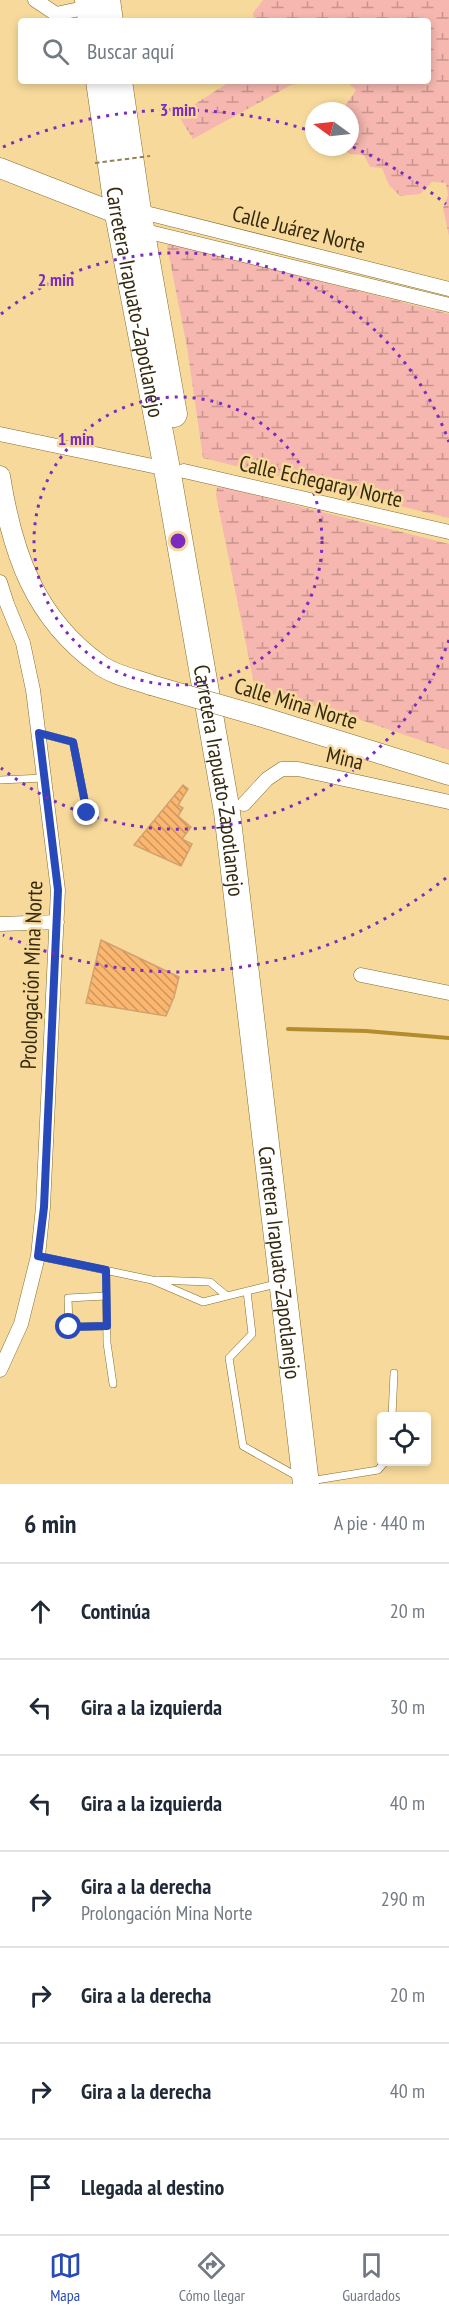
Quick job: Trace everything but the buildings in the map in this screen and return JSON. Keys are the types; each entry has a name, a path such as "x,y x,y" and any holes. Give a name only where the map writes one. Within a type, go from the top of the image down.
{"highway":[{"path":"94,7 107,18"},
{"name":"Carretera Irapuato-Zapotlanejo","path":"100,84 132,218"},
{"path":"119,84 132,218 175,470 244,804 311,1482"},
{"name":"Carretera Irapuato-Zapotlanejo","path":"175,470 227,812 282,1283 311,1482"}],"street":[{"path":"35,0 54,17 94,7"},
{"path":"0,168 132,218"},
{"name":"Calle Juárez Norte","path":"132,218 337,261 449,289"},
{"name":"Calle Juárez Norte","path":"132,218 333,277 449,305"},
{"path":"333,277 337,261"},
{"name":"Calle Echegaray Norte","path":"0,434 175,470 449,532"},
{"name":"Calle Mina Norte","path":"0,476 16,553 31,586 53,619 78,646 101,666 151,685 449,775"},
{"name":"Prolongación Mina Norte","path":"0,582 23,643 33,690 58,890 44,1207 38,1256 21,1324 0,1370"},
{"name":"Mina","path":"244,804 267,779 282,769 298,769 449,802"},
{"path":"0,924 57,922"},
{"path":"361,975 449,993"}],"lane":[{"path":"39,733 73,742 87,813"},
{"path":"0,780 44,778"},
{"path":"38,1256 152,1280 210,1282 227,1296"},
{"path":"106,1270 107,1326 113,1384"},
{"path":"152,1280 203,1302 282,1283"},
{"path":"247,1291 252,1334 229,1358 243,1446 311,1482 378,1470 381,1466"},
{"path":"106,1296 68,1298 69,1327 107,1326"},
{"path":"392,1412 394,1373"}],"path":[{"path":"95,163 150,156"}],"green space":[{"path":"263,0 449,0 449,236 443,208 448,195 446,183 432,182 420,194 400,196 389,185 382,168 370,167 364,155 359,155 359,102 348,102 356,90 349,84 431,84 431,18 254,18 253,13"},
{"path":"226,84 296,84 193,139 178,115"},
{"path":"169,243 449,314 449,518 203,458 187,347 167,246"},
{"path":"223,487 449,544 449,750 355,718 255,689 216,495 217,488"}],"waterway":[{"path":"288,1029 366,1031 449,1038"}],"route":[{"path":"69,1327 107,1326 106,1270 38,1256 44,1207 58,890 39,733 73,742 87,813"}]}
